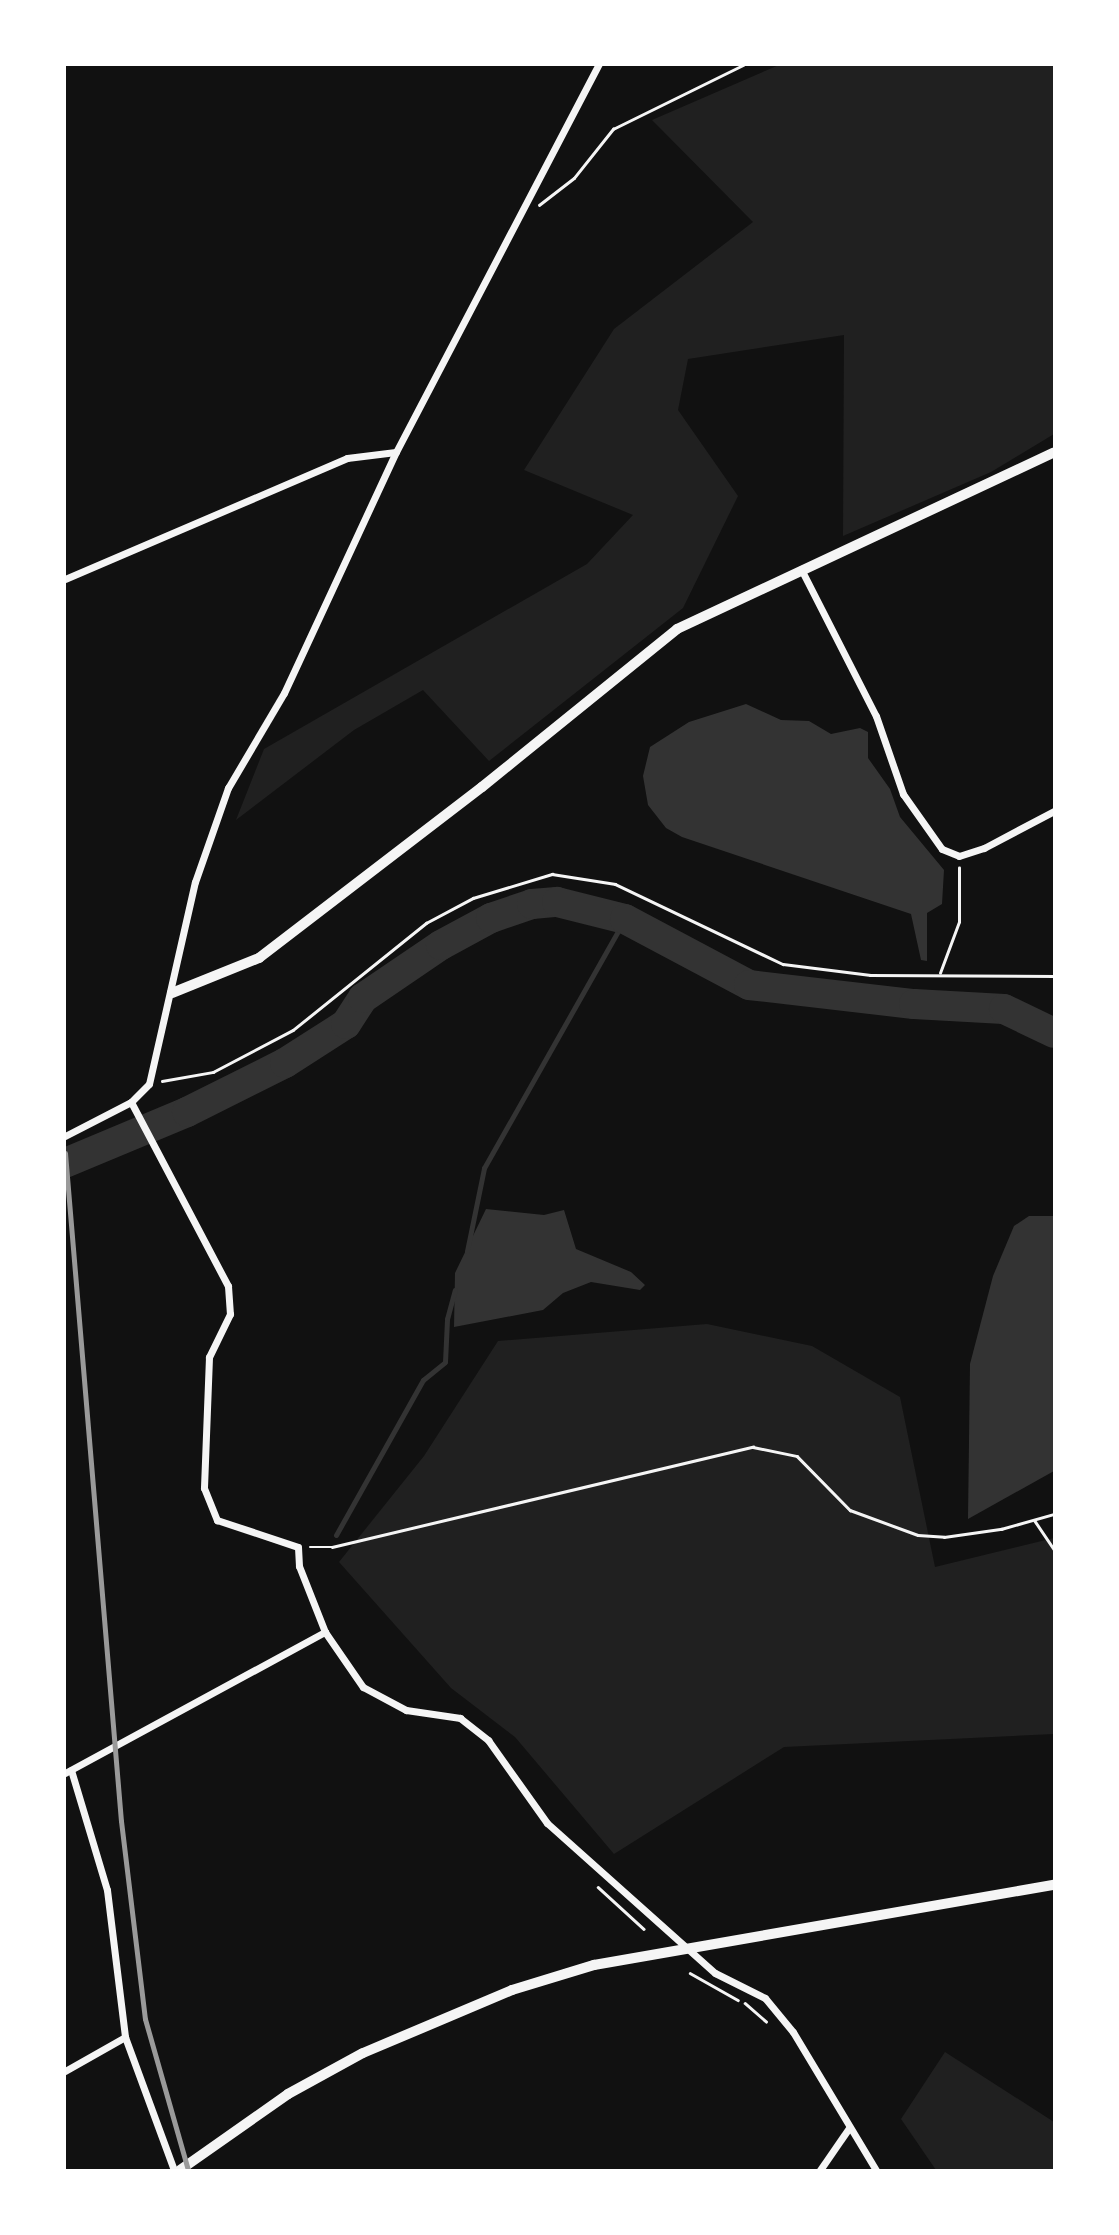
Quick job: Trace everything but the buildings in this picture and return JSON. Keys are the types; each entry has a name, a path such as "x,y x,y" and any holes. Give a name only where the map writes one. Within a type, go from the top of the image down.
{"street":[{"path":"65,1136 131,1102 149,1084 172,993 195,882 228,788 284,693 396,452 598,65"},
{"path":"65,579 347,458 396,452"},
{"path":"172,993 259,958 482,787 677,629 1054,452"},
{"path":"801,569 876,716 903,794 942,849 959,856 1054,811"},
{"path":"131,1102 228,1286 230,1314 209,1357 204,1488 217,1520 298,1547 299,1566 325,1632 363,1687 406,1710 460,1718 488,1741 547,1823 715,1973 765,1998 793,2032 876,2170"},
{"path":"174,2170 125,2037 107,1891 68,1772 325,1632"},
{"path":"180,2170 288,2094 437,2019 594,1965 1054,1885"},
{"path":"65,2071 125,2037"},
{"path":"820,2170 849,2127"}],"path":[{"path":"519,213 542,204 574,178 613,129 743,65"},
{"path":"940,973 959,922 959,856"},
{"path":"149,1084 213,1072 293,1030 426,923 473,898 552,874 615,884 783,964 870,975 940,973 1054,976"},
{"path":"298,1547 332,1547 754,1447 797,1456 850,1510 891,1529 944,1537 1035,1521 1054,1514"},
{"path":"1035,1521 1054,1549"},
{"path":"690,1972 744,2003 775,2027 793,2032"}],"shaded area":[{"path":"779,65 1054,65 1054,434 991,472 843,536 844,335 688,359 678,410 738,496 683,608 489,761 423,690 354,730 236,820 264,749 587,564 633,515 524,470 614,329 753,222 652,120"},
{"path":"746,704 781,720 809,721 831,734 860,728 868,732 868,758 890,789 900,817 944,870 942,904 927,913 927,961 921,960 911,914 682,837 666,828 648,805 643,776 650,747 689,722"},
{"path":"486,1209 544,1215 564,1210 576,1249 631,1272 645,1285 640,1290 591,1282 563,1293 543,1310 454,1327 455,1273"},
{"path":"1029,1216 1054,1216 1054,1471 968,1519 970,1364 993,1276 1014,1226"},
{"path":"707,1324 812,1346 900,1397 935,1567 1054,1538 1054,1734 784,1747 614,1854 515,1737 451,1688 339,1562 424,1456 498,1341"},
{"path":"945,2052 1054,2122 1054,2170 936,2170 901,2119"}],"waterway":[{"path":"65,1163 187,1112 285,1063 346,1024 363,998 441,945 491,918 532,904 557,902 625,919 749,985 914,1004 1004,1009 1054,1033"},
{"path":"467,1251 484,1168 625,919"},
{"path":"336,1535 423,1380 445,1362 447,1319 455,1290"}],"railway":[{"path":"65,1153 121,1821 145,2019 188,2170"}]}
